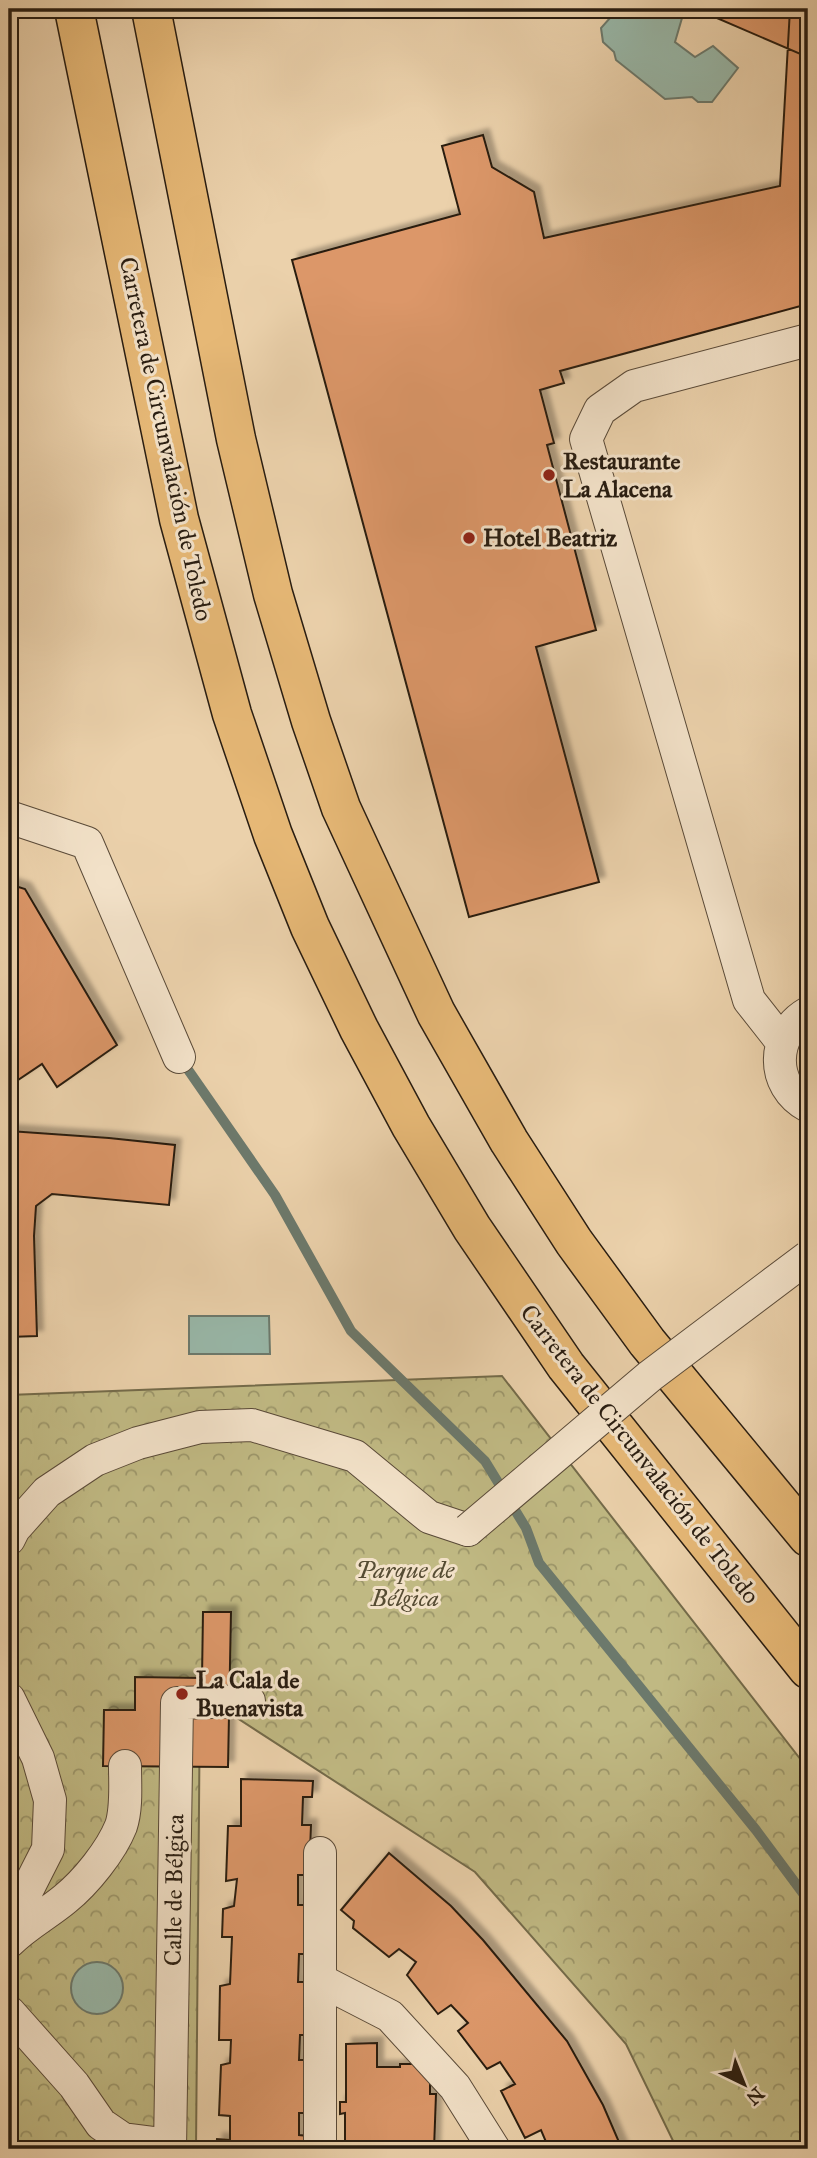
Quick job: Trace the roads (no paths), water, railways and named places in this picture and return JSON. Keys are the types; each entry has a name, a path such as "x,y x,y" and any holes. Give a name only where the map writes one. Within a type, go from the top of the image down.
{"highway":[{"path":"59,9 78,26"},
{"path":"151,9 236,439 272,594 341,808 436,1013 509,1142 573,1242 647,1342 808,1537"},
{"name":"Carretera de Circunvalación de Toledo","path":"78,26 185,544 232,714 273,835 310,927 359,1029 411,1126 472,1228 566,1366 808,1668"},
{"path":"706,1413 785,1476 808,1502"}],"street":[{"path":"782,1042 749,1000 586,439 600,410 634,386 808,340"},
{"path":"9,817 87,843 179,1057"},
{"path":"808,1013 789,1028 782,1042 779,1058 781,1075 789,1090 808,1106"},
{"path":"9,1539 14,1529 47,1492 95,1460 138,1443 200,1427 252,1425 355,1456 429,1517 468,1530 650,1377 808,1257"},
{"path":"9,1699 37,1758 50,1800 48,1849 9,1926"},
{"name":"Calle de Bélgica","path":"170,2147 177,1703 249,1701"},
{"path":"9,1942 20,1931 67,1898 104,1855 121,1825 125,1766"},
{"path":"320,1853 320,2149"},
{"path":"320,1980 390,2016 455,2087 494,2149"},
{"path":"9,2012 74,2085 100,2137 170,2147"}],"waterway":[{"path":"182,1061 275,1195 351,1331 485,1461 526,1528 539,1563 756,1830 808,1900"}],"place":[{"name":"Restaurante La Alacena","path":"549,475"},
{"name":"Hotel Beatriz","path":"469,538"},
{"name":"La Cala de Buenavista","path":"182,1694"}],"park label":[{"name":"Parque de Bélgica","path":"405,1584"}]}
